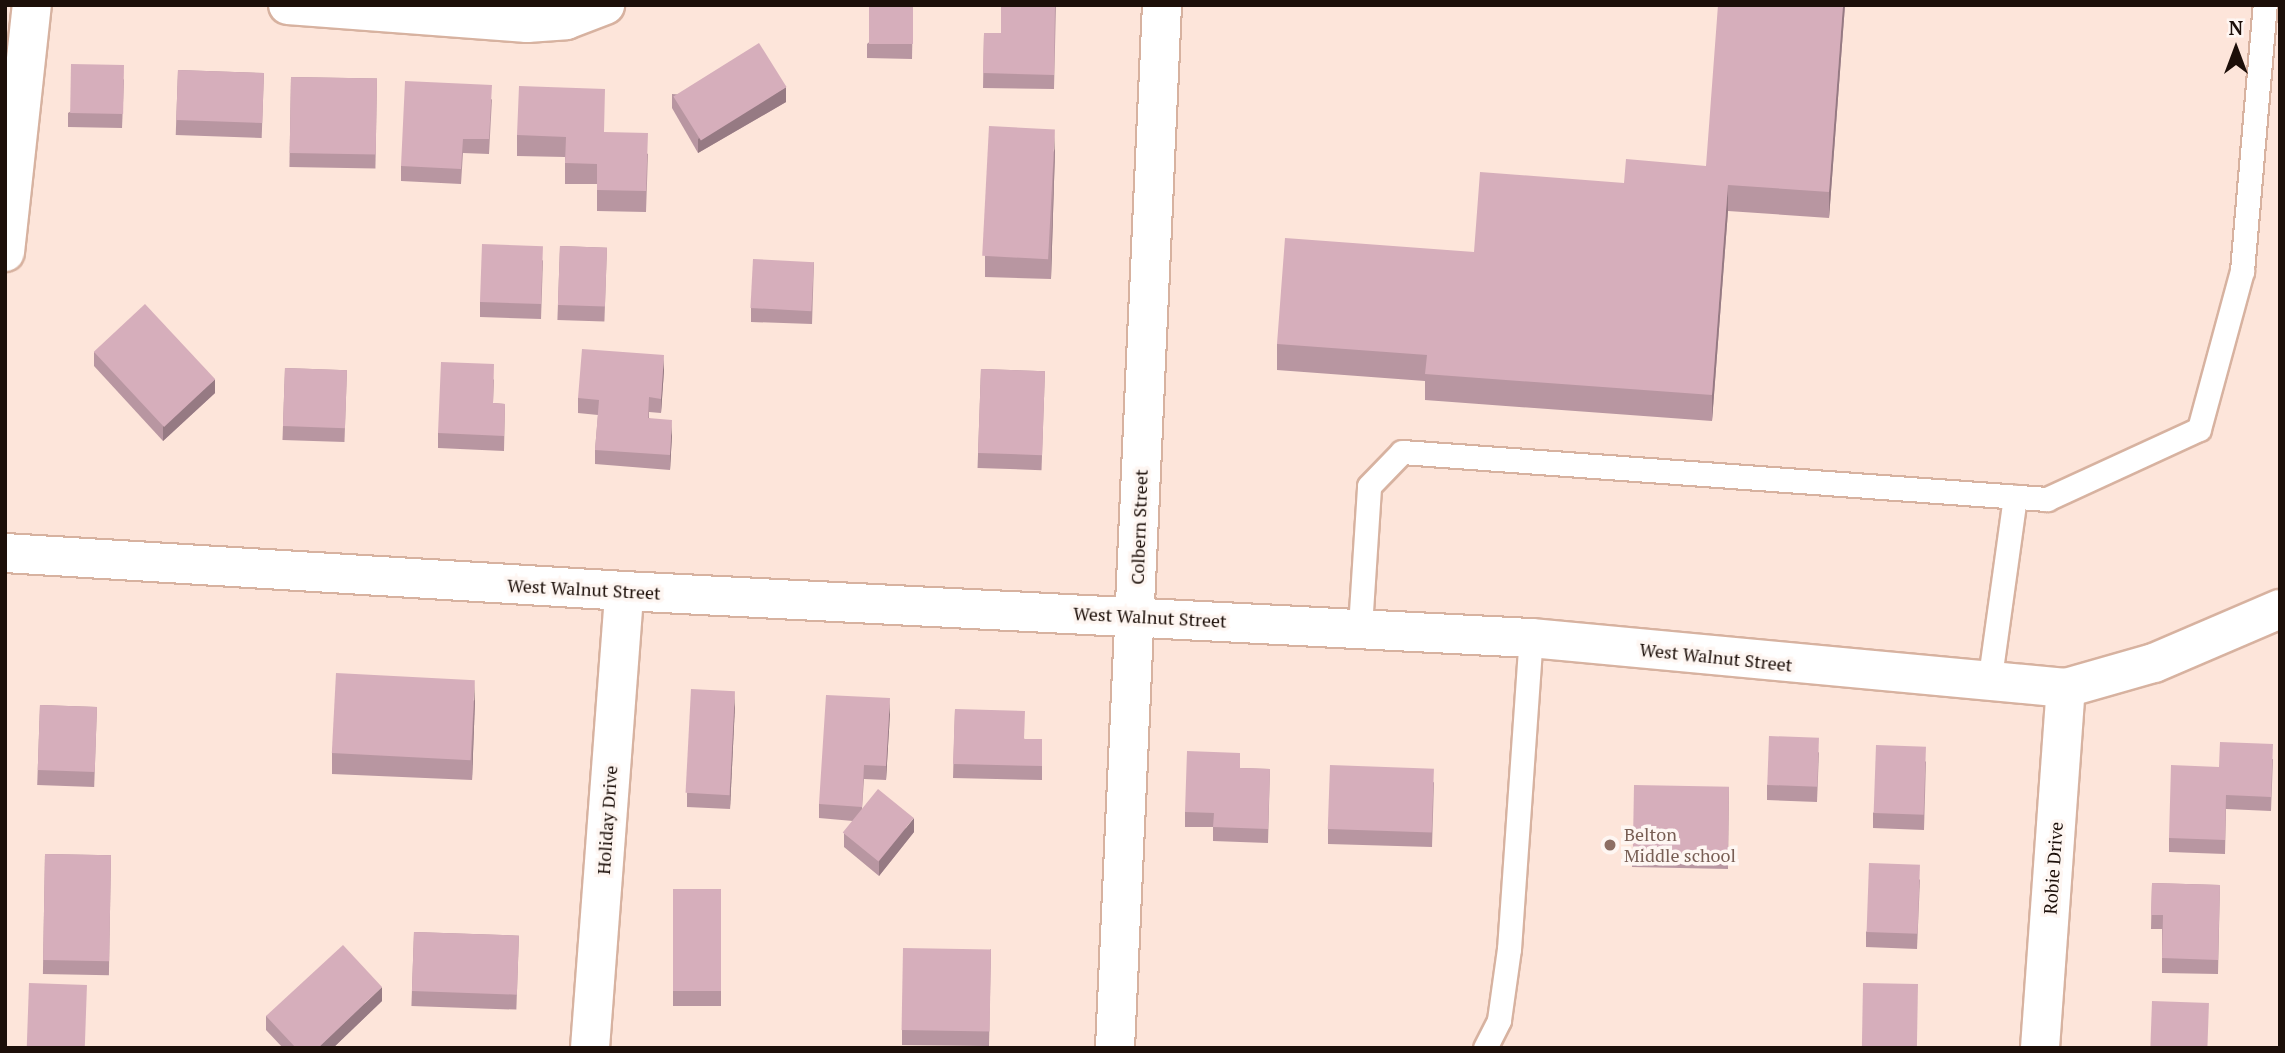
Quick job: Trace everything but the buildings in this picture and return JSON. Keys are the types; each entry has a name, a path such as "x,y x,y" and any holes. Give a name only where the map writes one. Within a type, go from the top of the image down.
{"street":[{"path":"5,252 33,5"},
{"path":"288,5 527,23 565,20 605,5"},
{"name":"Colbern Street","path":"1115,1048 1162,5"},
{"name":"West Walnut Street","path":"5,553 624,591 1360,627 1531,638 1989,684 2066,688 2154,663 2280,610"},
{"name":"Holiday Drive","path":"590,1048 624,591"},
{"name":"Robie Drive","path":"2040,1048 2066,688"}],"lane":[{"path":"1360,627 1369,486 1402,452 2047,499 2199,429 2242,271 2265,5"},
{"path":"2272,5 2280,6"},
{"path":"1989,684 2015,497"},
{"path":"1485,1048 1499,1020 1508,949 1531,638"}],"place":[{"name":"Belton Middle school","path":"1610,845"}]}
